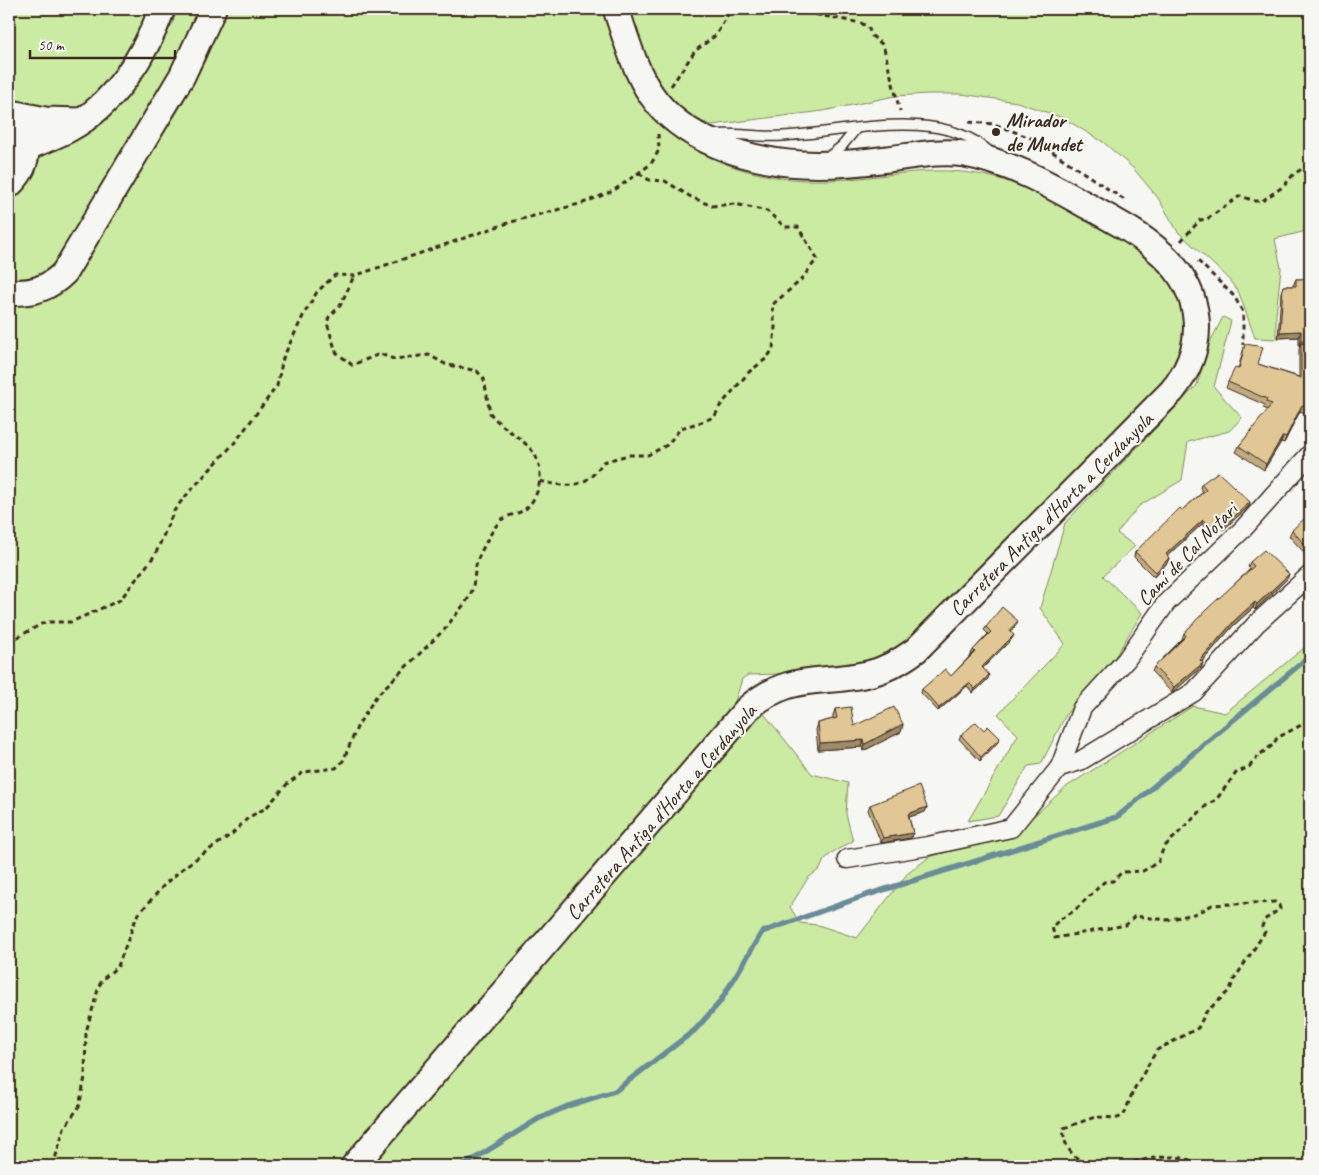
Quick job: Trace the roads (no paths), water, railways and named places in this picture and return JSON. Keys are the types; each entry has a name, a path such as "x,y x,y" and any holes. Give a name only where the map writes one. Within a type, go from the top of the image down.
{"street":[{"path":"16,149 70,128 104,101 124,79 147,43 162,9"},
{"path":"9,292 28,292 45,287 56,281 68,269 182,76 213,9"},
{"name":"Carretera Antiga d'Horta a Cerdanyola","path":"354,1166 748,708 761,698 787,685 867,674 894,664 916,650 1181,380 1194,353 1198,324 1190,294 1174,267 1150,244 1125,227 1042,180 1002,162 962,154 937,153 840,165 798,165 750,156 699,136 666,113 641,81 616,9"},
{"path":"10,112 45,120 81,121"},
{"path":"9,185 20,171 16,149 18,122 10,112"},
{"name":"Camí de Cal Notari","path":"847,859 928,846 1011,828 1060,766 1082,708 1126,660 1166,602 1243,529 1310,454"},
{"path":"1060,766 1080,761 1194,692 1257,623 1310,575"}],"lane":[{"path":"699,136 725,133 782,136 909,125 957,133 982,145 1002,162"},
{"path":"798,165 821,162 842,146 856,129"}],"waterway":[{"path":"463,1166 538,1119 568,1106 615,1091 695,1030 720,1002 762,932 867,895 1117,817 1310,656"}],"place":[{"name":"Mirador de Mundet","path":"996,132"}]}
